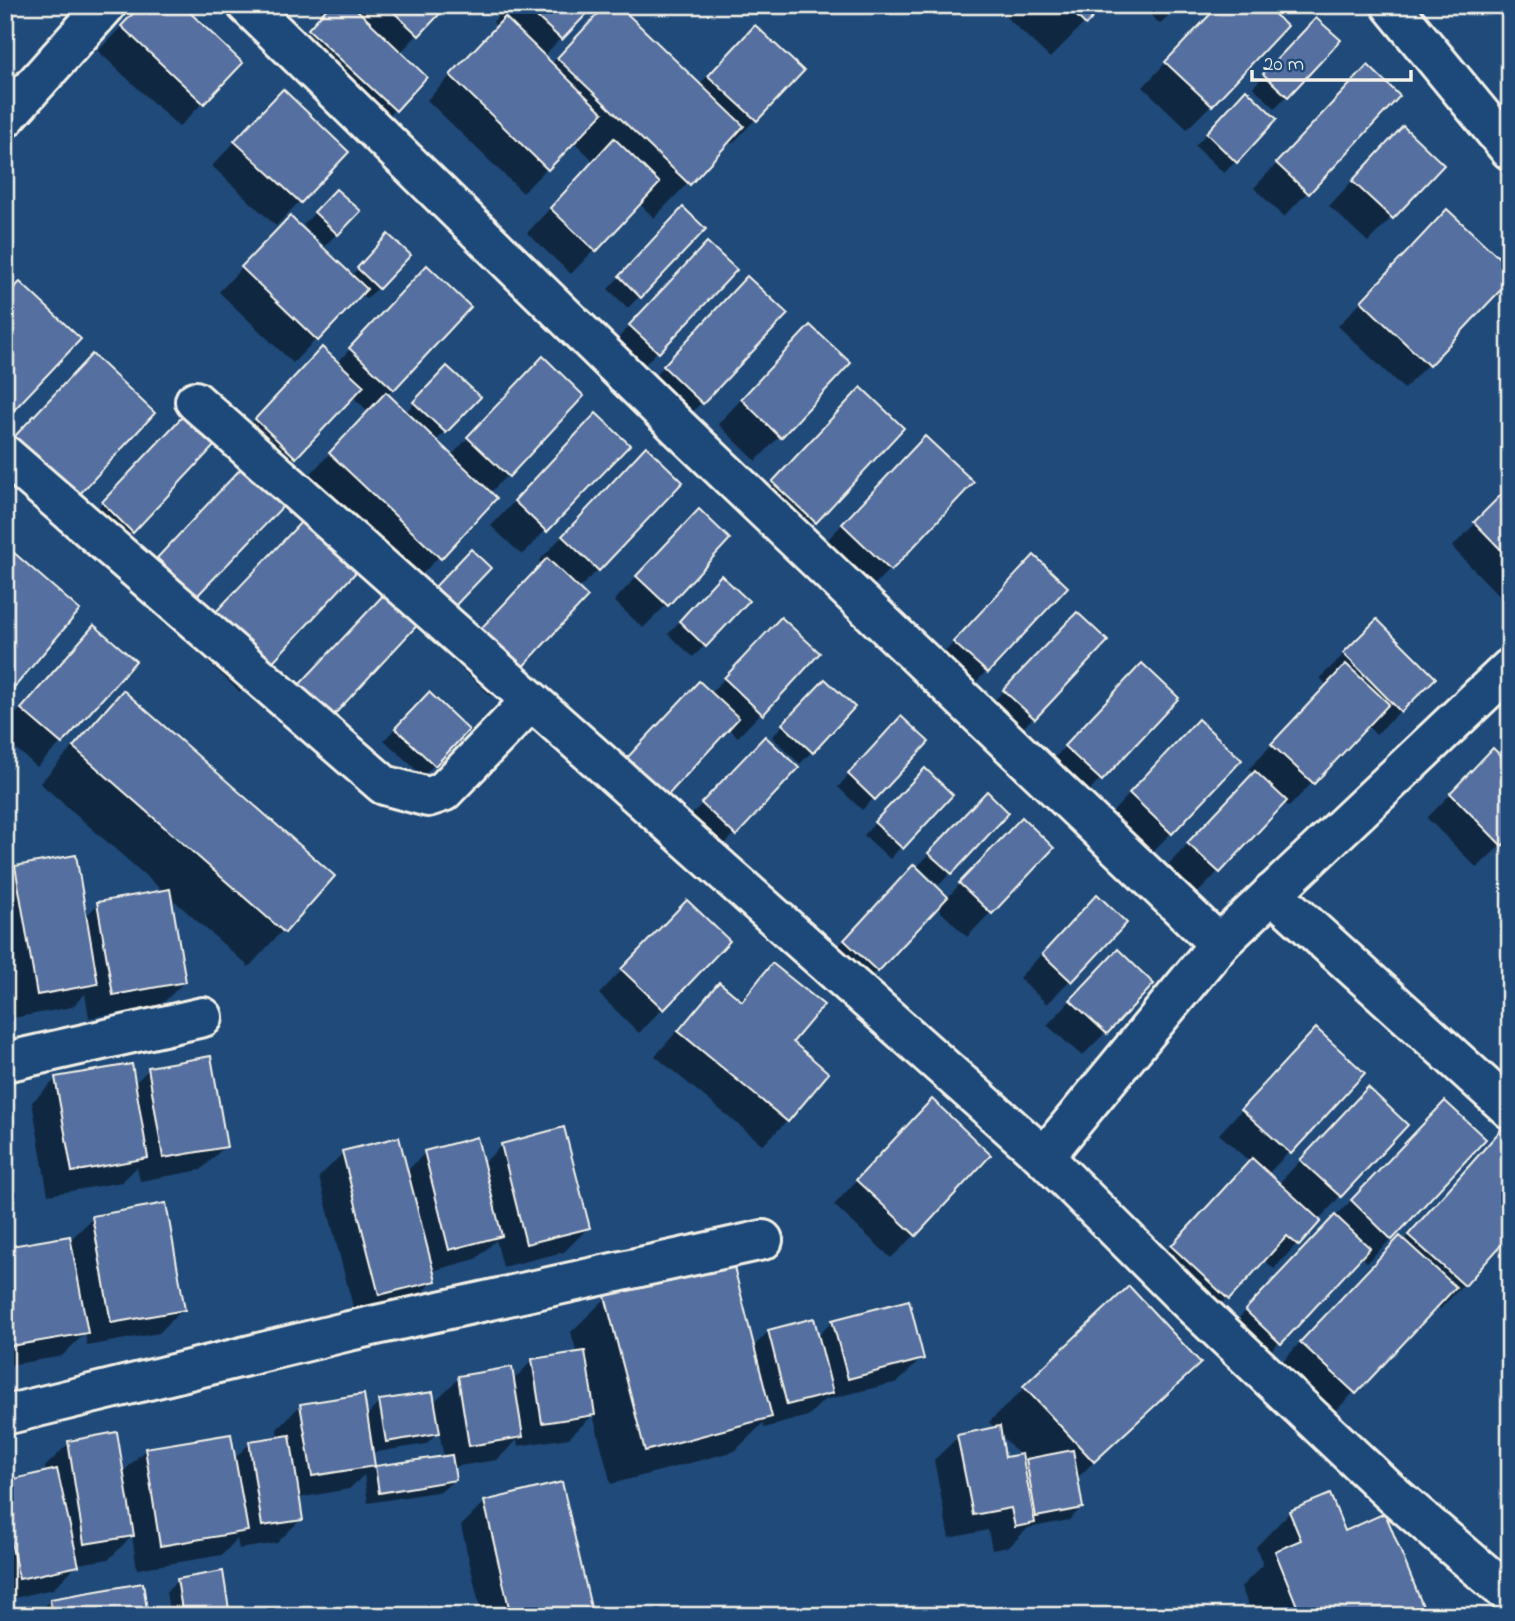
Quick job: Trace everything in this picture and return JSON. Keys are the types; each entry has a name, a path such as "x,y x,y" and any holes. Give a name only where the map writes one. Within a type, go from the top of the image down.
{"street":[{"path":"5,118 106,5"},
{"path":"247,5 679,428 1219,944"},
{"path":"1391,5 1510,150"},
{"path":"195,401 1044,1157 1182,1295 1389,1491 1510,1595"},
{"path":"5,455 384,785 401,792 428,797 443,792 531,701"},
{"path":"1044,1157 1219,944 1510,667"},
{"path":"1272,894 1510,1109"},
{"path":"5,1062 203,1017"},
{"path":"5,1415 349,1331 763,1240"}],"building":[{"path":"141,5 182,5 243,63 204,104 121,26"},
{"path":"330,5 352,5 427,77 396,111 308,29"},
{"path":"386,5 448,5 419,36"},
{"path":"524,5 595,5 562,40"},
{"path":"606,5 618,5 744,126 690,185 557,58"},
{"path":"1065,5 1104,5 1086,25"},
{"path":"1164,5 1182,5 1173,14"},
{"path":"1219,5 1265,5 1287,26 1212,106 1165,62"},
{"path":"505,17 603,113 548,170 450,75"},
{"path":"1316,18 1341,40 1288,97 1263,74"},
{"path":"755,25 804,71 757,121 708,76"},
{"path":"1368,65 1400,96 1309,194 1276,163"},
{"path":"283,89 349,152 301,203 234,141"},
{"path":"1246,89 1277,119 1237,163 1206,133"},
{"path":"1403,126 1444,165 1393,219 1352,181"},
{"path":"614,138 660,183 596,252 550,208"},
{"path":"336,189 361,211 338,235 314,212"},
{"path":"683,207 706,229 641,298 619,276"},
{"path":"1447,209 1510,268 1510,280 1429,366 1361,301"},
{"path":"290,216 367,289 318,341 241,267"},
{"path":"388,234 411,255 379,289 357,268"},
{"path":"707,242 737,270 659,353 629,325"},
{"path":"427,265 471,307 394,390 349,348"},
{"path":"747,276 788,314 703,404 663,366"},
{"path":"20,282 81,339 13,411 5,403 5,297"},
{"path":"810,325 851,363 781,438 741,399"},
{"path":"322,347 364,386 296,458 255,419"},
{"path":"92,354 155,413 77,497 14,437"},
{"path":"543,356 584,396 509,477 467,437"},
{"path":"447,366 481,397 446,433 413,402"},
{"path":"861,387 904,428 816,523 772,482"},
{"path":"386,392 497,498 441,559 329,453"},
{"path":"596,413 630,445 547,532 514,501"},
{"path":"182,417 214,446 133,533 102,502"},
{"path":"925,436 974,482 891,571 842,524"},
{"path":"646,446 683,482 599,571 562,536"},
{"path":"247,462 288,501 197,596 157,558"},
{"path":"1510,486 1510,559 1474,522"},
{"path":"699,509 730,539 668,606 636,576"},
{"path":"304,519 358,570 265,670 210,618"},
{"path":"5,545 80,610 7,696 5,695"},
{"path":"471,549 491,568 451,610 431,591"},
{"path":"1034,555 1068,587 988,673 953,642"},
{"path":"547,558 588,597 516,674 475,635"},
{"path":"721,575 749,601 706,647 679,621"},
{"path":"389,589 422,620 332,717 299,685"},
{"path":"1077,612 1108,641 1035,719 1003,690"},
{"path":"781,617 820,653 763,715 724,678"},
{"path":"1377,619 1436,678 1401,712 1343,653"},
{"path":"94,625 136,661 62,744 21,709"},
{"path":"1142,663 1179,698 1102,781 1064,746"},
{"path":"1346,664 1389,704 1314,784 1271,744"},
{"path":"825,679 855,707 813,753 782,724"},
{"path":"699,681 739,718 667,796 627,758"},
{"path":"123,690 335,876 285,933 73,747"},
{"path":"429,692 469,730 435,766 395,728"},
{"path":"901,716 929,742 875,800 848,774"},
{"path":"1198,719 1242,760 1172,834 1129,793"},
{"path":"765,736 799,768 736,836 701,803"},
{"path":"1493,748 1510,765 1510,838 1502,846 1450,793"},
{"path":"925,768 953,795 903,849 874,822"},
{"path":"1255,771 1287,801 1220,873 1187,843"},
{"path":"987,791 1009,813 952,874 928,853"},
{"path":"1022,817 1054,848 992,914 959,883"},
{"path":"76,855 98,984 37,995 15,866"},
{"path":"914,864 948,897 878,972 844,940"},
{"path":"170,889 186,982 113,995 97,902"},
{"path":"1097,894 1127,923 1072,982 1042,954"},
{"path":"687,900 730,941 664,1010 621,969"},
{"path":"1118,949 1154,984 1107,1034 1070,1000"},
{"path":"772,963 824,1005 793,1042 829,1073 788,1122 678,1031 719,982 742,1001"},
{"path":"1316,1028 1365,1073 1291,1154 1241,1109"},
{"path":"211,1056 227,1147 163,1158 148,1067"},
{"path":"132,1064 148,1158 72,1172 55,1077"},
{"path":"1368,1087 1408,1125 1341,1197 1300,1160"},
{"path":"932,1099 991,1155 916,1236 856,1180"},
{"path":"1445,1101 1486,1139 1392,1240 1351,1200"},
{"path":"1507,1123 1510,1126 1510,1235 1465,1286 1408,1235"},
{"path":"564,1127 590,1228 526,1244 501,1144"},
{"path":"399,1137 436,1281 379,1295 342,1151"},
{"path":"477,1137 502,1236 449,1250 424,1151"},
{"path":"1252,1158 1321,1221 1299,1246 1287,1236 1229,1300 1171,1246"},
{"path":"166,1203 185,1310 111,1323 92,1216"},
{"path":"1335,1215 1370,1248 1281,1344 1245,1310"},
{"path":"70,1236 88,1333 5,1347 5,1247"},
{"path":"1400,1236 1456,1287 1356,1394 1300,1342"},
{"path":"733,1263 772,1417 645,1451 605,1296"},
{"path":"1129,1286 1201,1363 1094,1462 1023,1386"},
{"path":"909,1300 924,1359 848,1379 832,1320"},
{"path":"814,1318 833,1393 787,1405 768,1330"},
{"path":"585,1351 595,1415 542,1423 532,1359"},
{"path":"512,1367 523,1437 469,1446 458,1376"},
{"path":"433,1392 440,1433 386,1442 379,1400"},
{"path":"364,1394 375,1466 312,1476 300,1404"},
{"path":"1000,1426 1005,1457 1022,1454 1035,1523 1015,1527 1011,1508 973,1515 957,1435"},
{"path":"117,1432 134,1536 84,1544 68,1441"},
{"path":"231,1434 248,1531 160,1546 145,1448"},
{"path":"290,1435 303,1520 262,1526 249,1441"},
{"path":"1073,1450 1083,1508 1036,1517 1026,1459"},
{"path":"452,1455 456,1480 379,1493 375,1466"},
{"path":"57,1469 79,1566 19,1579 5,1514 5,1481"},
{"path":"562,1482 592,1612 575,1616 511,1616 484,1501"},
{"path":"1330,1494 1345,1531 1385,1513 1427,1616 1301,1616 1275,1551 1301,1540 1289,1511"},
{"path":"223,1571 230,1616 183,1616 177,1579"},
{"path":"143,1583 148,1616 52,1616 50,1599"}]}
